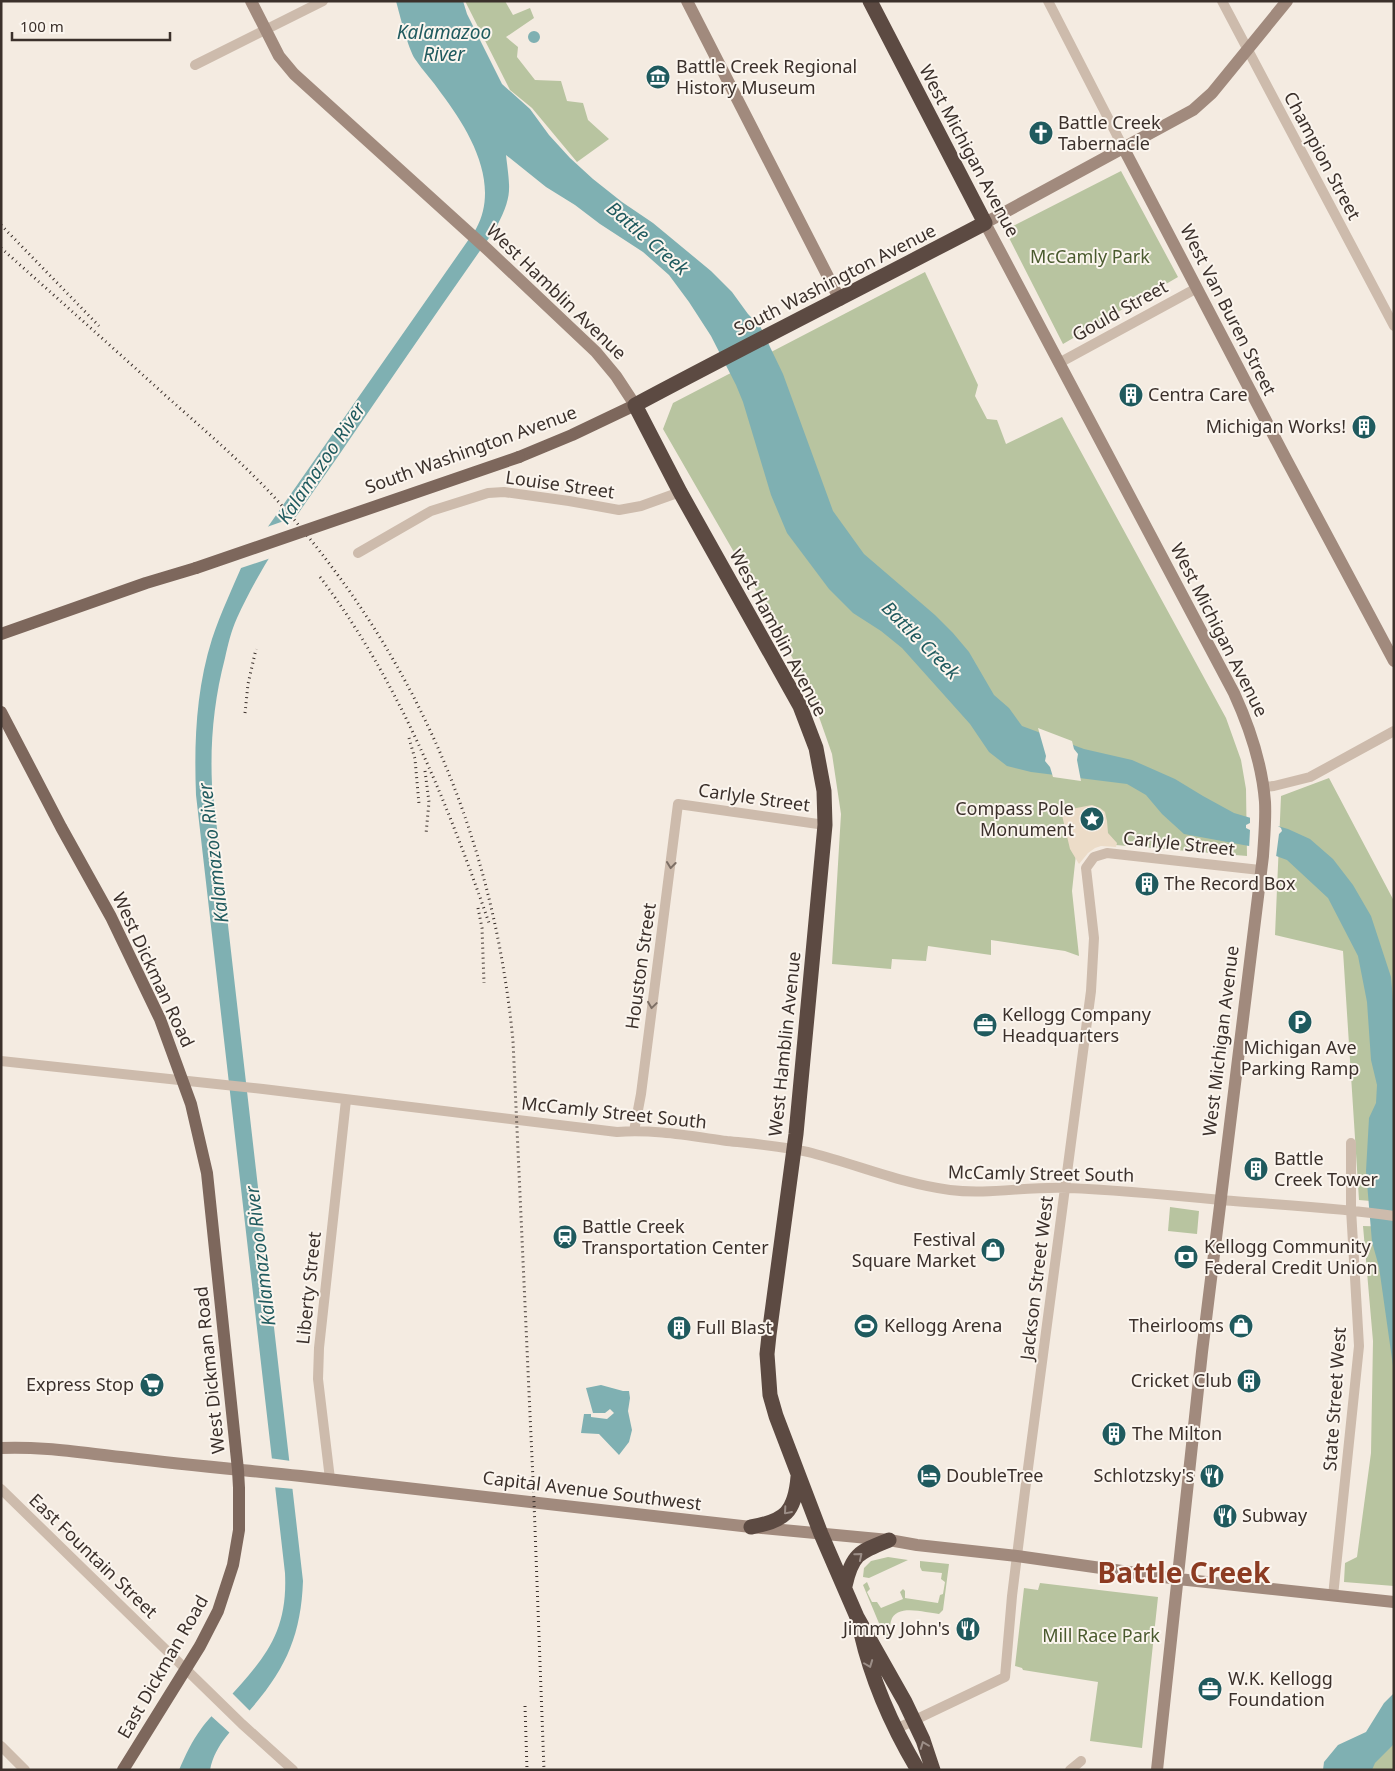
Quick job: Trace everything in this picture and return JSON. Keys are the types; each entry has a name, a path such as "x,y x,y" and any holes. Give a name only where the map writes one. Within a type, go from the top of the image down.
{"highway":[{"name":"West Michigan Avenue","path":"870,1 985,223"},
{"name":"South Washington Avenue","path":"635,405 985,223"},
{"name":"West Hamblin Avenue","path":"635,405 680,492 800,706 816,748 824,790 825,825 812,972 793,1150 767,1354 770,1395 774,1409 822,1534 858,1617"},
{"path":"751,1527 768,1524 787,1514 794,1503 798,1473"},
{"path":"845,1586 849,1567 858,1554 889,1540"},
{"path":"858,1617 914,1721 933,1770"},
{"path":"858,1617 866,1657 896,1729 918,1770"}],"main road":[{"name":"South Washington Avenue","path":"1,634 519,456 572,435 635,405"},
{"name":"West Dickman Road","path":"1,712 61,827 111,917 160,1019 196,1122 207,1173 238,1470"},
{"name":"East Dickman Road","path":"126,1767 218,1611 233,1565 239,1530 240,1488 238,1470"}],"street":[{"name":"West Hamblin Avenue","path":"251,1 267,29 279,56 294,74 487,249 596,352 616,376 635,405"},
{"path":"195,65 323,1"},
{"path":"687,1 840,300"},
{"name":"West Van Buren Street","path":"1048,1 1286,459 1394,661"},
{"name":"Champion Street","path":"1222,1 1394,326"},
{"path":"985,223 1194,110 1212,93 1286,1"},
{"name":"West Michigan Avenue","path":"985,223 1234,693 1252,738 1265,802 1263,856 1220,1200 1156,1770"},
{"name":"Gould Street","path":"1059,363 1197,288"},
{"name":"Louise Street","path":"358,553 431,511 488,493 504,492 619,510 641,506 680,492"},
{"path":"1263,787 1280,785 1310,777 1394,731"},
{"name":"Carlyle Street","path":"678,804 825,825"},
{"name":"Houston Street","path":"634,1131 641,1094 678,804"},
{"name":"Carlyle Street","path":"1094,857 1107,853 1260,870"},
{"name":"Jackson Street West","path":"914,1721 1005,1678 1017,1556 1091,991 1093,946 1086,873 1089,863 1094,857"},
{"name":"McCamly Street South","path":"1,1062 263,1089 617,1132 634,1131 793,1150 811,1153 884,1175 948,1190 980,1191 1065,1188 1134,1191 1220,1200 1351,1209 1394,1216"},
{"name":"Liberty Street","path":"330,1479 318,1379 319,1348 346,1100"},
{"name":"State Street West","path":"1332,1596 1359,1346 1351,1209 1351,1143"},
{"name":"Capital Avenue Southwest","path":"1,1448 59,1450 751,1527 889,1540 917,1546 1017,1556 1178,1579 1394,1602"},
{"name":"East Fountain Street","path":"1,1489 242,1724 293,1770"},
{"path":"896,1729 914,1721"},
{"path":"1,1746 25,1770"},
{"path":"1070,1770 1081,1761"}],"green space":[{"path":"465,1 505,1 513,15 530,8 534,18 506,37 518,47 517,57 535,80 561,81 567,101 583,103 588,120 609,139 577,162 532,108 510,90"},
{"name":"McCamly Park","path":"1121,171 1178,277 1063,344 1005,230"},
{"path":"925,272 978,385 975,396 987,419 997,420 1006,444 1062,417 1226,718 1241,760 1246,789 1247,856 1104,844 1076,854 1072,891 1079,956 1065,951 991,940 991,955 928,946 926,961 892,959 891,969 832,964 841,814 832,754 811,694 773,620 663,429 673,403"},
{"path":"1329,778 1394,901 1394,1203 1359,1200 1343,951 1275,935 1281,796"},
{"path":"1170,1207 1199,1211 1197,1234 1168,1231"},
{"path":"1363,1226 1394,1227 1394,1586 1344,1582 1345,1563 1357,1557 1371,1453 1373,1341"},
{"path":"888,1557 908,1560 869,1578 863,1577 864,1568 871,1561"},
{"path":"920,1561 949,1564 943,1610 939,1614 912,1610 899,1612 894,1615 891,1621 886,1640 863,1585 867,1582 870,1589 867,1592 872,1602 877,1602 881,1608 903,1599 900,1592 903,1589 905,1591 905,1598 938,1603 940,1595 943,1594 945,1582 941,1579 942,1573 922,1571"},
{"name":"Mill Race Park","path":"1040,1583 1158,1597 1142,1748 1090,1741 1098,1682 1023,1670 1015,1666 1024,1588 1038,1590"},
{"path":"1394,1732 1394,1770 1366,1770"}],"shaded area":[{"path":"1092,805 1105,812 1108,833 1117,843 1116,847 1101,846 1095,848 1079,864 1070,849 1061,811"}],"water":[{"name":"Kalamazoo River","path":"396,1 463,1 467,14 502,84 530,109 549,135 570,158 622,202 653,223 711,271 732,292 748,314 760,326 783,374 833,511 864,554 935,615 953,633 969,652 994,695 1009,708 1022,726 1084,749 1132,760 1175,779 1234,813 1288,829 1310,839 1333,859 1353,885 1371,916 1391,977 1394,1012 1394,1373 1379,1267 1372,1242 1366,1171 1369,1118 1376,1103 1377,1085 1371,1060 1367,1002 1358,956 1328,898 1287,860 1249,846 1184,834 1162,814 1146,795 1127,784 1031,772 1007,766 989,752 970,724 902,648 881,631 853,613 829,589 787,533 771,495 743,402 736,385 711,336 669,275 643,252 546,187 506,155 509,177 508,200 496,228 271,555 247,596 235,623 221,674 214,721 212,785 303,1581 302,1600 295,1635 273,1680 263,1695 221,1744 212,1761 210,1770 179,1770 186,1754 203,1726 250,1673 270,1645 277,1630 285,1595 285,1573 196,795 195,755 202,677 212,639 244,561 476,229 483,211 485,194 483,176 471,140 452,108 412,54"},
{"path":"532,31 536,31 540,37 536,43 532,43 528,39 528,35"},
{"path":"601,1385 629,1391 628,1411 632,1430 629,1442 619,1455 599,1434 581,1433 584,1414 607,1419 614,1413 610,1409 605,1413 593,1413 586,1388"},
{"path":"1394,1693 1394,1744 1375,1763 1372,1770 1323,1770 1324,1762 1338,1745 1366,1732 1384,1703"}],"pier":[{"path":"301,515 274,557 238,569 242,559 264,528"},
{"path":"1038,728 1072,741 1074,749 1078,754 1077,760 1081,781 1053,777 1050,767 1045,761 1046,756"},
{"path":"1250,815 1278,824 1281,828 1276,857 1249,849 1250,830 1246,828 1246,825 1250,823"},
{"path":"269,1458 291,1461 294,1489 272,1487"},
{"path":"231,1692 251,1712 231,1734 210,1715"}],"railway":[{"path":"1,225 99,326"},
{"path":"1,248 236,459 276,499 325,558 369,620 407,684 439,751 466,819 487,891 503,965 513,1041 544,1770"},
{"path":"320,577 348,616 397,700 438,788 489,923"},
{"path":"245,713 248,684 256,649"},
{"path":"409,738 415,759 419,804"},
{"path":"425,771 429,802 426,834"},
{"path":"478,908 482,928 484,983"},
{"path":"525,1706 527,1770"}],"place":[{"name":"Battle Creek Regional History Museum","path":"658,77"},
{"name":"Battle Creek Tabernacle","path":"1041,133"},
{"name":"Centra Care","path":"1131,395"},
{"name":"Michigan Works!","path":"1364,427"},
{"name":"Compass Pole Monument","path":"1092,819"},
{"name":"The Record Box","path":"1147,884"},
{"name":"Michigan Ave Parking Ramp","path":"1300,1022"},
{"name":"Kellogg Company Headquarters","path":"985,1025"},
{"name":"Battle Creek Tower","path":"1256,1169"},
{"name":"Battle Creek Transportation Center","path":"565,1237"},
{"name":"Festival Square Market","path":"993,1250"},
{"name":"Kellogg Community Federal Credit Union","path":"1186,1257"},
{"name":"Kellogg Arena","path":"866,1326"},
{"name":"Theirlooms","path":"1241,1326"},
{"name":"Full Blast","path":"679,1328"},
{"name":"Cricket Club","path":"1249,1381"},
{"name":"Express Stop","path":"152,1385"},
{"name":"The Milton","path":"1114,1434"},
{"name":"DoubleTree","path":"929,1476"},
{"name":"Schlotzsky's","path":"1212,1476"},
{"name":"Subway","path":"1225,1516"},
{"name":"Jimmy John's","path":"968,1629"},
{"name":"W.K. Kellogg Foundation","path":"1210,1689"}],"district":[{"name":"Battle Creek","path":"1184,1573"}]}
